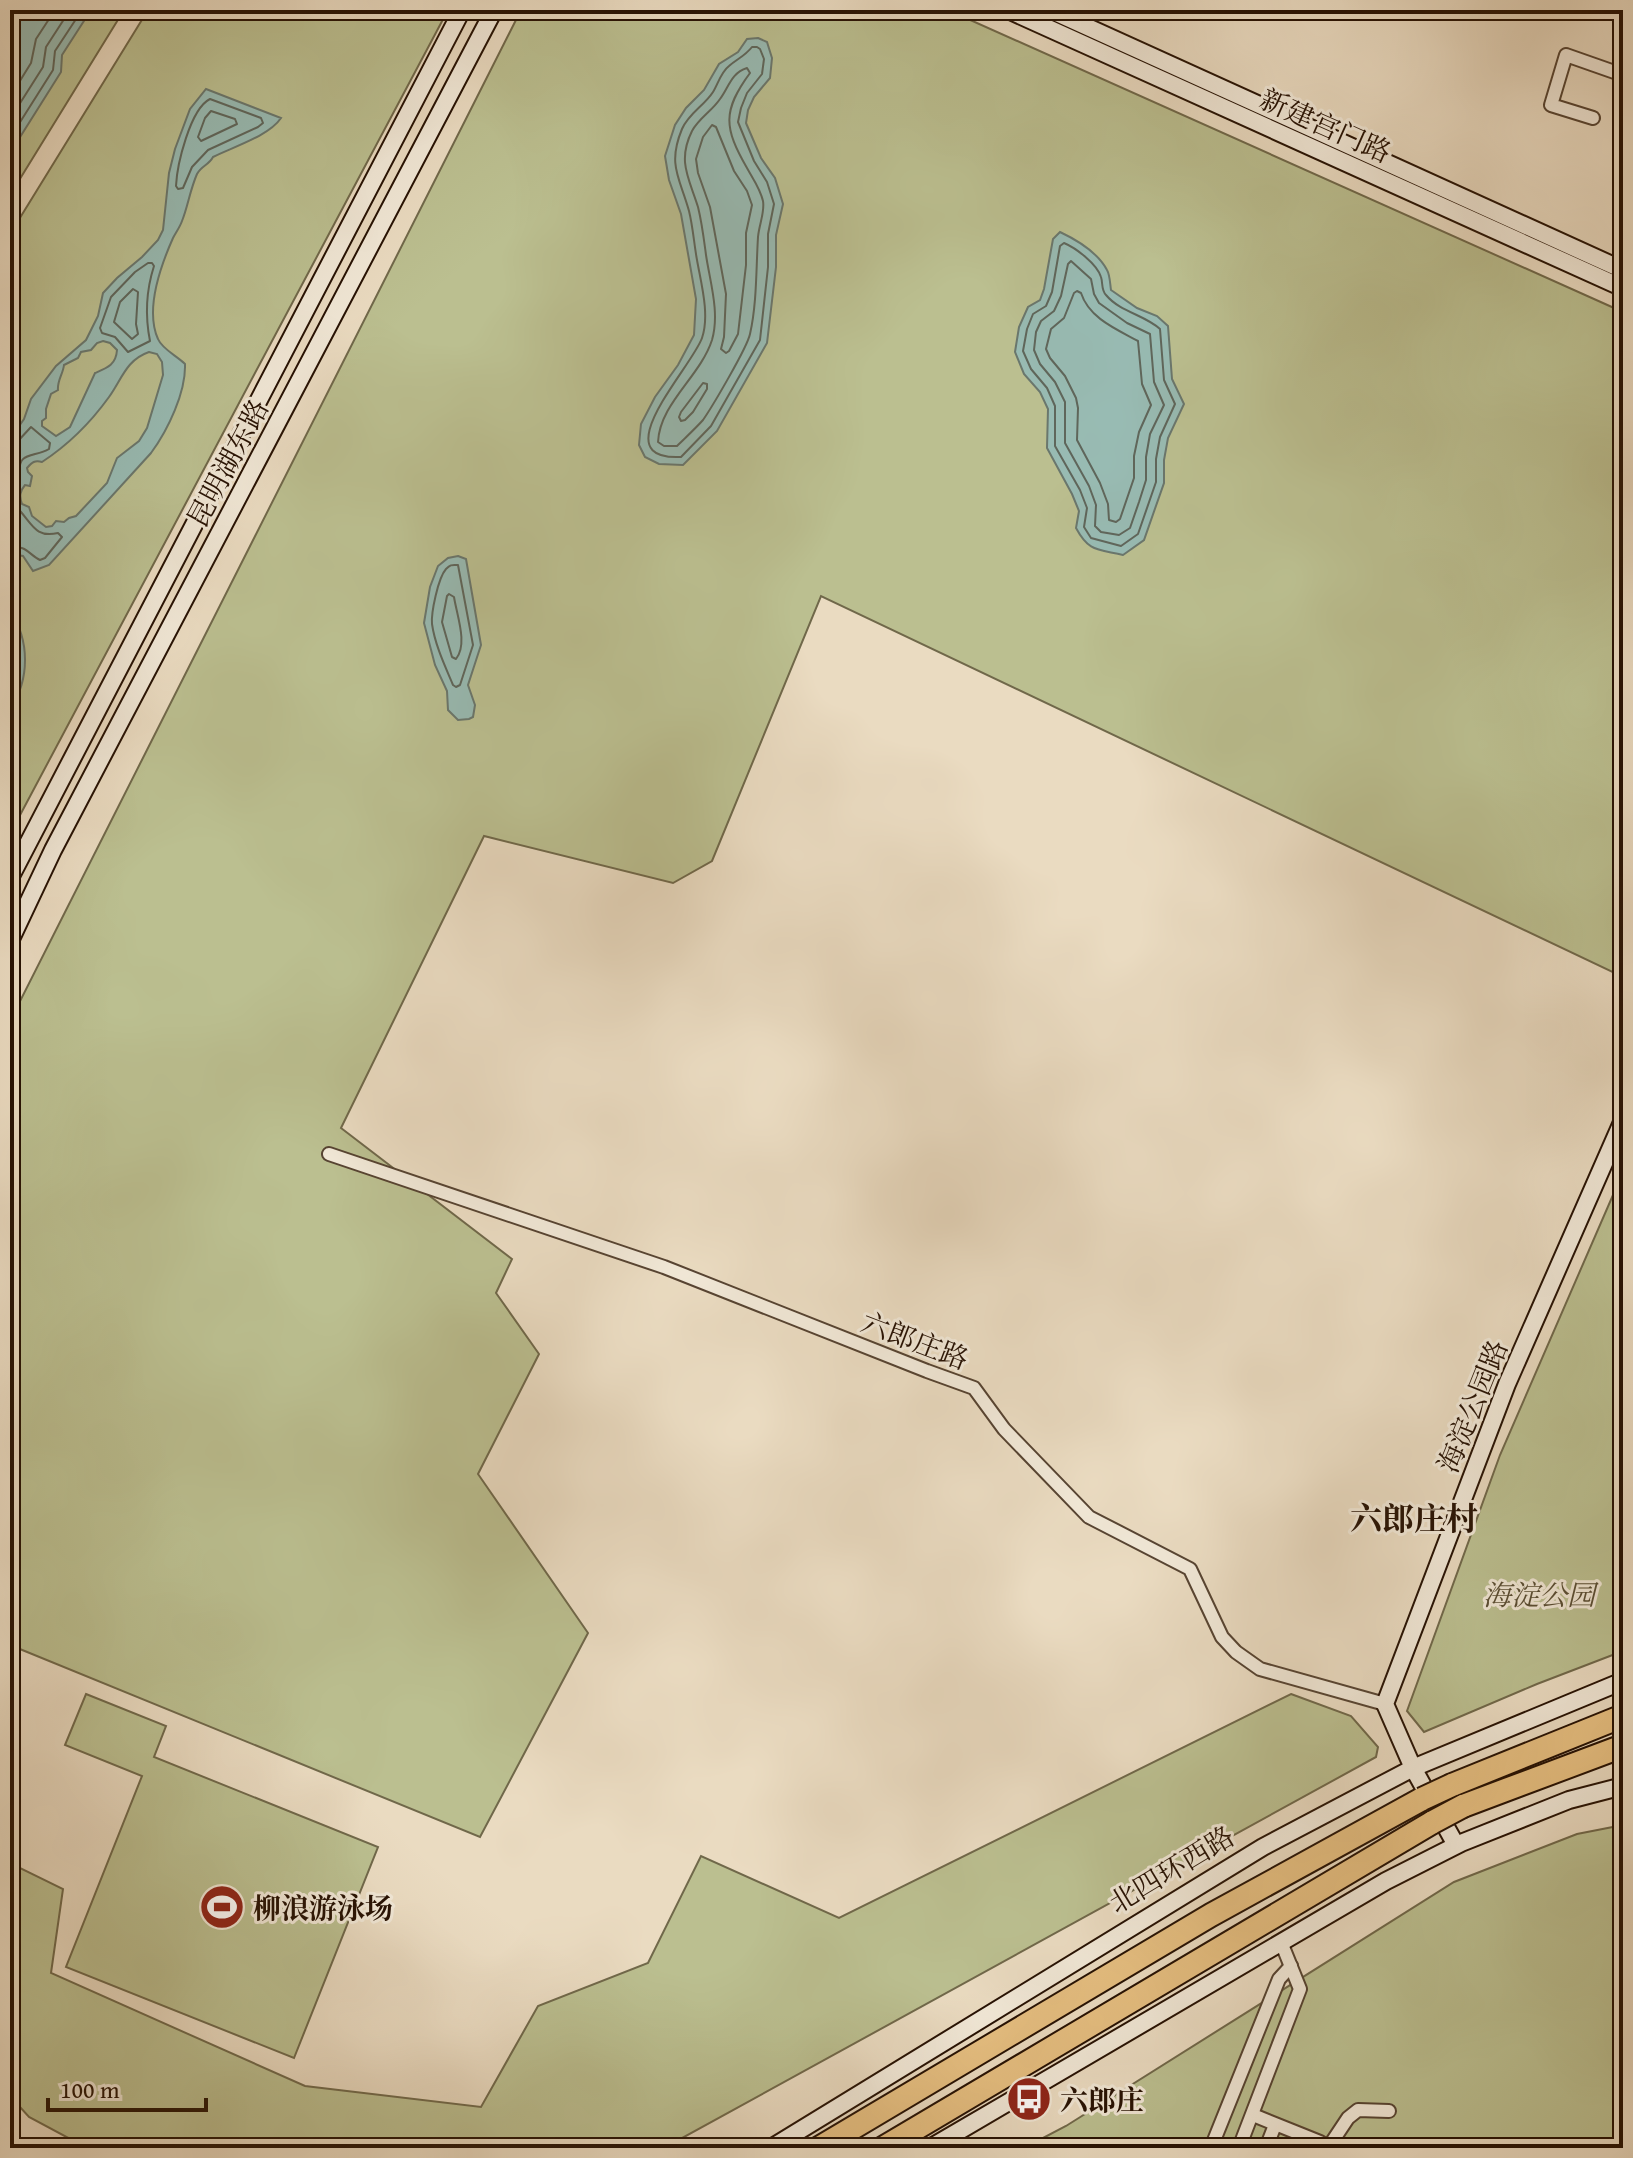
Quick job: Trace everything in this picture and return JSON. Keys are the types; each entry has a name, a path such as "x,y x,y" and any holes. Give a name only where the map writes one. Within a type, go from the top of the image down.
{"highway":[{"path":"819,2148 1211,1915 1422,1799 1623,1716"},
{"path":"883,2148 1433,1822 1463,1806 1623,1746"}],"street":[{"name":"昆明湖东路","path":"10,878 462,10"},
{"name":"昆明湖东路","path":"10,941 60,836 494,10"},
{"name":"新建宫门路","path":"1008,10 1623,288"},
{"name":"新建宫门路","path":"1050,10 1623,270"},
{"path":"1593,118 1551,105 1566,55 1623,75"},
{"name":"海淀公园路","path":"1385,1704 1507,1384 1623,1120"},
{"name":"六郎庄路","path":"329,1154 664,1267 974,1388 1004,1429 1089,1517 1190,1569 1222,1637 1236,1652 1260,1669 1385,1704"},
{"name":"北四环西路","path":"771,2148 1263,1847 1413,1768 1623,1681"},
{"path":"1385,1704 1413,1768 1456,1845"},
{"path":"930,2148 1386,1881 1456,1845 1569,1800 1623,1786"},
{"path":"1239,2148 1300,1989 1281,1942"},
{"path":"1211,2148 1279,1979 1291,1966"},
{"path":"1253,2115 1328,2148 1348,2118 1358,2110 1389,2111"},
{"path":"1266,2148 1275,2125"},
{"path":"1295,2148 1301,2134"}],"green space":[{"path":"10,10 124,10 10,195"},
{"path":"148,10 448,10 10,834 10,234"},
{"path":"521,10 948,10 1623,312 1623,977 821,596 712,861 673,883 484,836 341,1128 512,1259 496,1293 539,1354 478,1474 588,1633 480,1837 10,1645 10,1037 14,1013"},
{"name":"海淀公园","path":"1623,1172 1623,1651 1424,1732 1407,1711 1500,1455"},
{"name":"柳浪游泳场","path":"86,1694 166,1726 154,1757 378,1847 294,2058 66,1967 142,1776 65,1745"},
{"path":"1291,1694 1351,1716 1378,1747 1376,1757 664,2148 87,2148 29,2117 10,2096 10,1863 63,1889 51,1973 305,2086 481,2107 538,2006 648,1963 701,1856 839,1918"},
{"path":"1623,1825 1623,2148 1024,2148 1066,2126 1454,1882 1577,1834"}],"water":[{"path":"10,10 91,10 62,55 61,72 10,153"},
{"path":"758,38 767,42 772,58 770,78 754,97 746,123 761,158 775,178 783,204 776,235 776,267 767,343 717,431 683,465 659,464 645,457 639,445 641,424 694,335 696,299 681,214 669,180 665,156 675,125 704,90 719,64 738,52 747,39"},
{"path":"206,89 281,118 259,136 213,157 199,171 164,261 154,301 154,327 163,346 185,364 185,375 175,410 164,433 151,453 49,565 33,571 23,556 10,557 10,439 24,419 31,399 56,366 86,340 98,316 103,293 158,240 163,230 169,173 190,109","holes":["103,341 117,350 115,359 95,373 70,427 56,436 42,426 42,421 46,418 51,394 58,390 64,365","149,352 157,354 162,362 163,375 147,428 139,441 117,458 107,483 76,516 46,527 32,516 29,507 21,501 22,489 25,485 30,486 32,476 27,468 34,462 42,462 78,432 109,397 130,365"]},
{"path":"1060,232 1098,258 1108,272 1111,290 1137,308 1157,316 1168,326 1172,379 1184,404 1168,438 1164,483 1144,540 1123,555 1090,546 1076,528 1079,511 1047,448 1048,409 1040,392 1024,374 1015,352 1019,327 1028,307 1040,300 1053,239"},
{"path":"458,556 466,559 481,645 468,685 475,705 473,717 458,720 448,710 447,691 435,665 424,623 430,587 438,566 448,558"},
{"path":"10,611 21,634 25,660 21,686 10,709"}],"place":[{"name":"柳浪游泳场","path":"222,1907"},
{"name":"六郎庄","path":"1029,2099"}],"district":[{"name":"六郎庄村","path":"1414,1518"}]}
